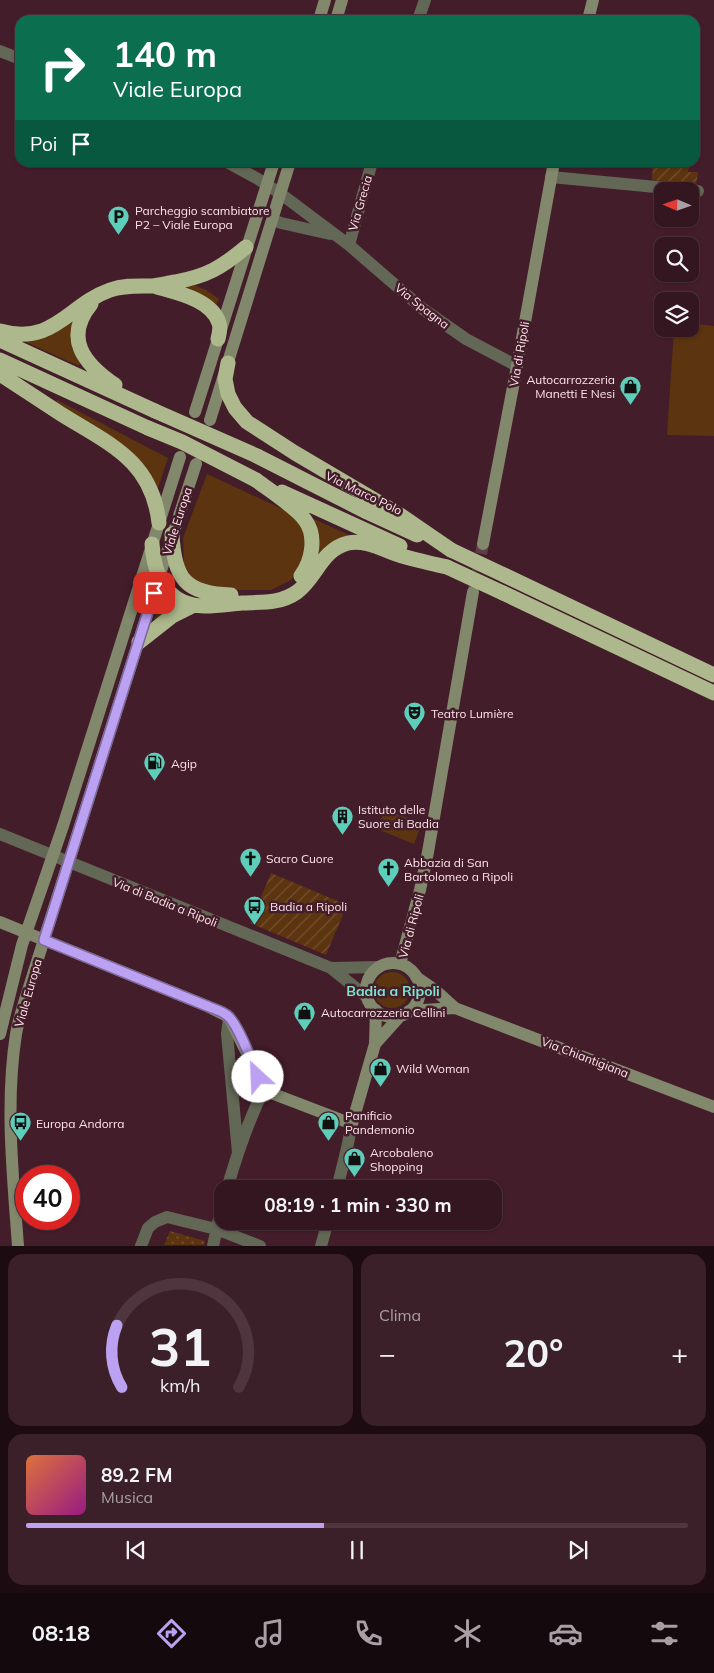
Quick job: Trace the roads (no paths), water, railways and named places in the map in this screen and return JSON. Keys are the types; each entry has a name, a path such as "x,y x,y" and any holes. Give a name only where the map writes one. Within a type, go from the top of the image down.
{"highway":[{"path":"0,331 20,335 38,333 99,295 118,287 153,286 195,278 210,273 246,247"},
{"path":"153,286 192,299 208,307 215,314 220,324 218,339"},
{"path":"99,295 85,312 79,327 79,340 83,354 98,374 155,411"},
{"name":"Via Marco Polo","path":"0,340 257,456 367,512 714,675"},
{"path":"0,360 188,445 256,480 447,567 714,693"},
{"path":"228,363 225,379 228,394 235,408 247,422 288,449 400,515 451,550"},
{"path":"0,374 107,442 129,459 149,485 154,498 159,523"},
{"path":"172,534 174,555 178,568 187,583 202,592 225,595 254,595 271,593 292,585 302,574 308,563 312,546 309,526 298,511 256,480"},
{"path":"139,642 172,616 194,605 282,600 297,592 327,554 341,545 362,543 447,567"},
{"path":"152,544 153,558 163,586 171,595 194,605"}],"main road":[{"path":"320,15 325,0"},
{"path":"338,15 342,0"},
{"path":"589,15 593,0"},
{"path":"195,412 272,167"},
{"path":"210,420 289,167"},
{"name":"Via di Ripoli","path":"483,544 553,167"},
{"name":"Viale Europa","path":"0,1034 26,932 53,855 180,457"},
{"name":"Viale Europa","path":"18,1246 12,1171 12,1065 20,1021 172,534 196,464"},
{"name":"Via di Ripoli","path":"400,964 428,852 473,592"},
{"path":"0,922 207,1006 229,1017 265,1087 276,1096 352,1124 375,1044 376,1010"},
{"path":"375,1044 405,1013 418,998 419,987 416,977 409,969 400,964 391,963 379,967 368,980 366,990 370,1004 384,1015 405,1013"},
{"name":"Via Chiantigiana","path":"416,977 435,990 455,1008 714,1107"},
{"name":"Via Chiantigiana","path":"405,1013 455,1008"}],"street":[{"path":"420,15 425,0"},
{"path":"0,51 15,57"},
{"name":"Via Spagna","path":"236,167 281,194 348,245 424,309 466,339 517,366"},
{"name":"Via Grecia","path":"348,245 371,167"},
{"path":"551,177 654,187"},
{"name":"Via Spagna","path":"271,224 281,223 335,235"},
{"name":"Via di Badia a Ripoli","path":"0,834 331,968 367,997"},
{"name":"Via di Badia a Ripoli","path":"331,968 379,967"},
{"path":"229,1017 227,1034 238,1153"},
{"path":"230,1180 238,1153 265,1087"},
{"path":"339,1180 352,1124"},
{"path":"141,1246 148,1228 163,1218 172,1218 214,1228"},
{"path":"213,1246 216,1230"},
{"path":"219,1230 260,1246"},
{"path":"322,1246 326,1230"}],"tunnel":[{"path":"474,589 483,544"}],"place":[{"name":"Parcheggio scambiatore P2 – Viale Europa","path":"119,236"},
{"name":"Autocarrozzeria Manetti E Nesi","path":"631,405"},
{"name":"Teatro Lumière","path":"415,732"},
{"name":"Agip","path":"155,782"},
{"name":"Istituto delle Suore di Badia","path":"342,835"},
{"name":"Sacro Cuore","path":"250,877"},
{"name":"Abbazia di San Bartolomeo a Ripoli","path":"388,888"},
{"name":"Badia a Ripoli","path":"254,925"},
{"name":"Autocarrozzeria Cellini","path":"305,1031"},
{"name":"Wild Woman","path":"380,1087"},
{"name":"Panificio Pandemonio","path":"329,1141"},
{"name":"Europa Andorra","path":"20,1142"},
{"name":"Arcobaleno Shopping","path":"354,1178"}],"district":[{"name":"Badia a Ripoli","path":"393,991"}]}
